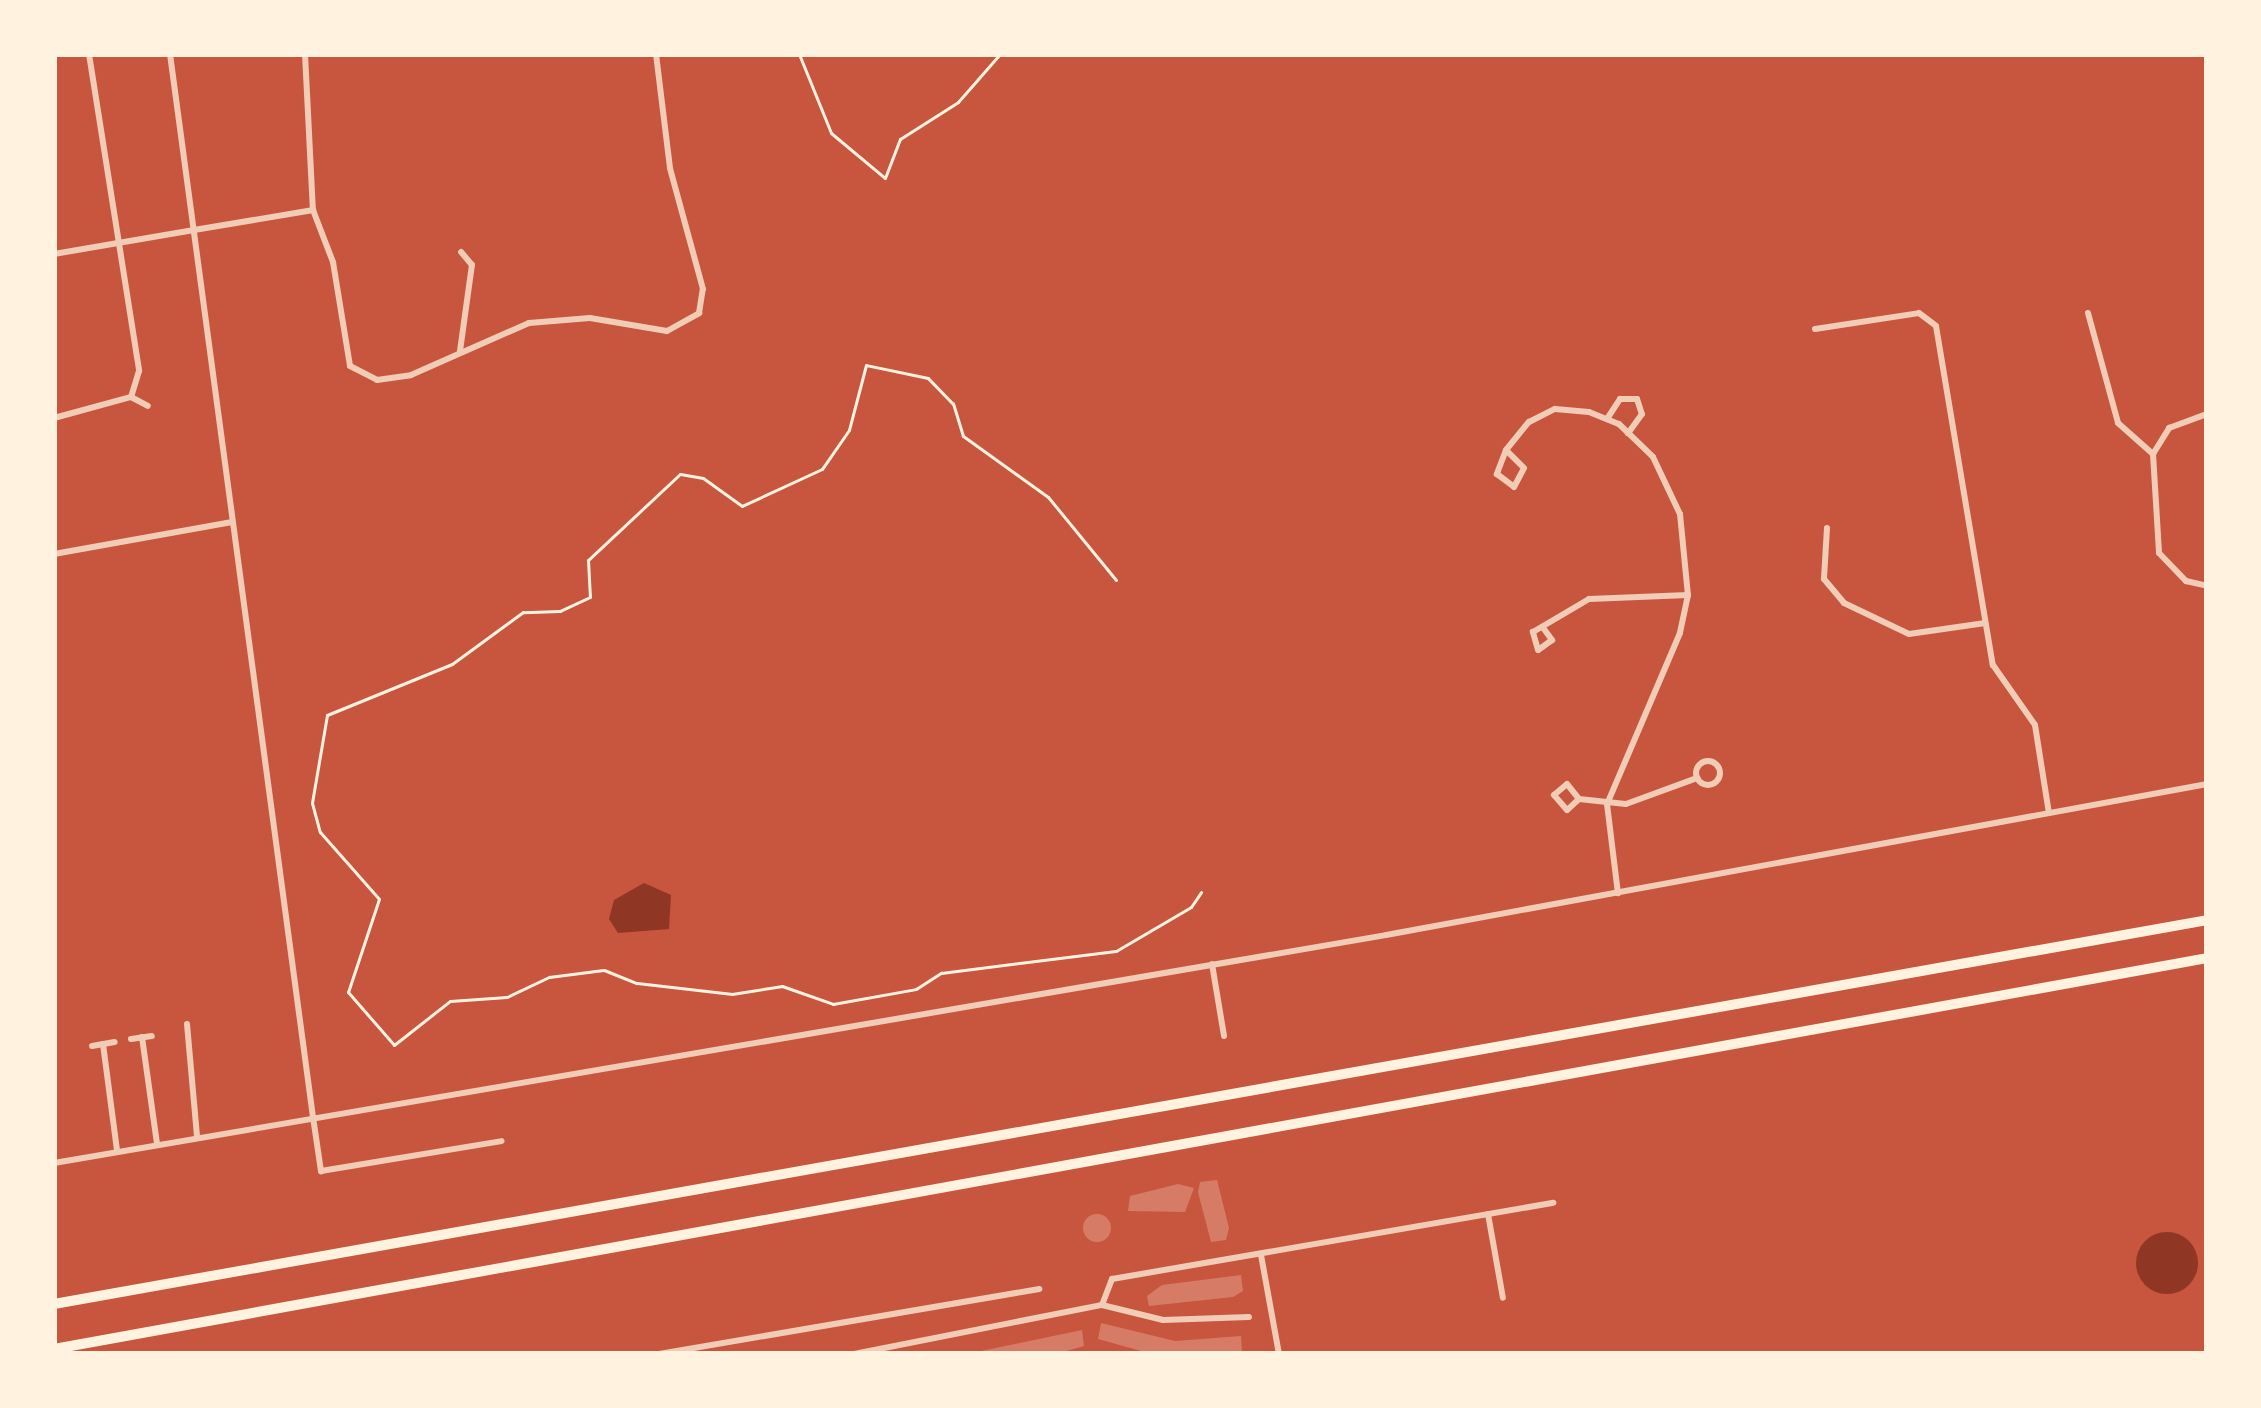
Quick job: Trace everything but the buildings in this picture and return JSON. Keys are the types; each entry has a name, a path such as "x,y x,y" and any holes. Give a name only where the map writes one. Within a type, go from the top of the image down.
{"highway":[{"path":"54,1304 2207,920"},
{"path":"54,1348 2207,958"}],"street":[{"path":"89,54 139,371 131,398"},
{"path":"170,54 321,1171 502,1141"},
{"path":"305,54 314,210 333,262 346,353 360,377 411,375 502,329 557,318 667,331 699,313 703,289 670,168 656,54"},
{"path":"54,254 314,210"},
{"path":"460,351 472,265 461,253"},
{"path":"2088,313 2118,423 2153,454"},
{"path":"1815,329 1929,316 1996,672 2035,725 2049,813"},
{"path":"1607,419 1623,397 1637,399 1642,414 1628,433"},
{"path":"54,418 131,398 148,406"},
{"path":"1506,450 1524,468 1514,488 1497,474 1506,450 1529,422 1555,409 1607,419 1628,433 1671,484 1688,595 1680,633 1606,804 1618,893"},
{"path":"2207,413 2170,428 2153,454 2155,536 2176,574 2207,586"},
{"path":"54,554 232,522"},
{"path":"1827,527 1824,579 1844,603 1909,634 1985,623"},
{"path":"1544,628 1563,611 1609,594 1688,595"},
{"path":"1580,799 1571,785 1555,795 1563,809 1580,799 1606,804 1654,798 1697,778 1712,785 1719,768 1701,763 1697,778"},
{"path":"54,1162 1618,893 2207,784"},
{"path":"1212,964 1224,1036"},
{"path":"187,1024 197,1137"},
{"path":"131,1039 152,1036"},
{"path":"142,1037 157,1144"},
{"path":"92,1046 115,1042"},
{"path":"103,1044 117,1151"},
{"path":"1102,1305 1112,1279 1553,1203"},
{"path":"1488,1214 1503,1298"},
{"path":"1261,1255 1279,1354"},
{"path":"659,1354 1040,1289"},
{"path":"854,1354 1102,1305 1163,1320 1249,1317"}],"path":[{"path":"799,54 831,133 885,178 900,139 958,102 1000,54"},
{"path":"1116,580 1048,497 963,436 953,404 928,379 866,365 849,430 822,470 742,506 703,478 680,474 588,560 590,597 560,611 523,612 452,664 327,715 312,803 320,832 379,899 348,992 394,1045 450,1000 507,998 549,977 604,970 637,983 732,994 782,986 833,1004 916,988 941,973 1116,951 1191,907 1201,892"}],"shaded area":[{"path":"644,883 671,895 669,929 618,933 609,919 614,900"},
{"path":"2167,1232 2189,1241 2198,1263 2189,1285 2167,1294 2145,1285 2136,1263 2145,1241"}]}
